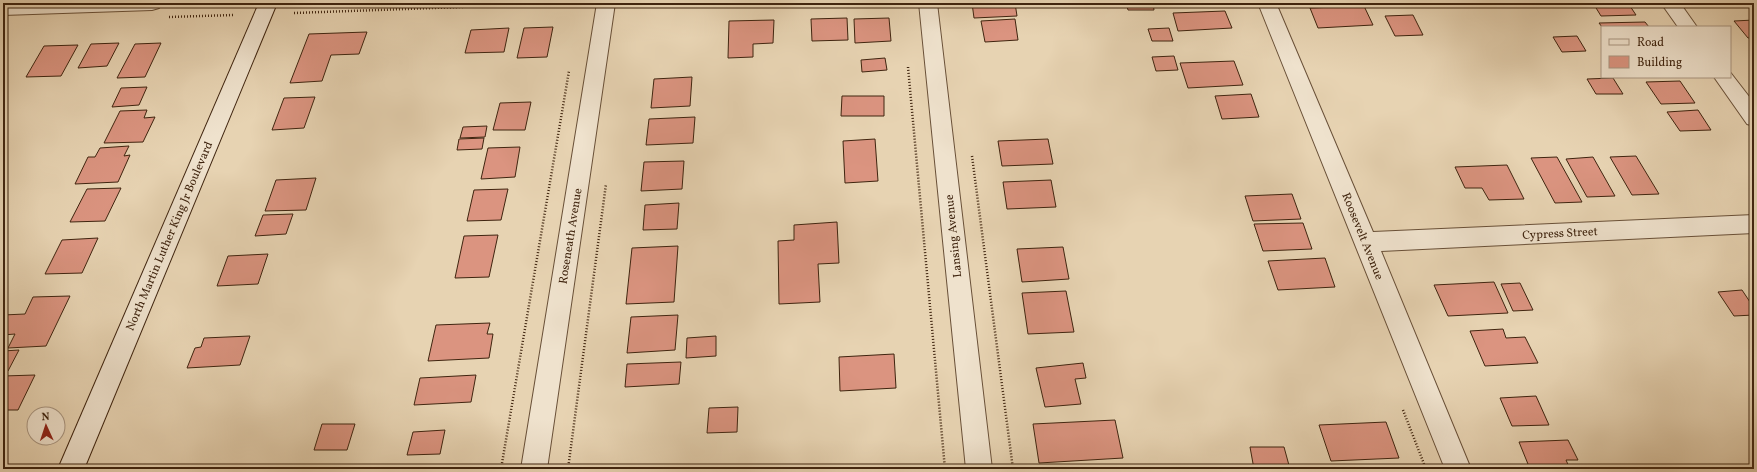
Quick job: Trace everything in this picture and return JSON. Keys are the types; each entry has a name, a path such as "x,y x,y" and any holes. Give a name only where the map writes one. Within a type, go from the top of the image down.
{"street":[{"path":"3,8 152,3"},
{"name":"North Martin Luther King Jr Boulevard","path":"71,469 268,3"},
{"name":"Roseneath Avenue","path":"534,469 606,3"},
{"name":"Lansing Avenue","path":"928,3 979,469"},
{"name":"Roosevelt Avenue","path":"1267,3 1458,469"},
{"path":"1670,3 1687,26"},
{"path":"1725,78 1754,118"},
{"name":"Cypress Street","path":"1366,242 1754,224"}],"path":[{"path":"294,13 573,3"},
{"path":"501,469 570,65"},
{"path":"908,66 944,469"},
{"path":"972,153 1013,469"},
{"path":"568,469 607,177"}],"building":[{"path":"972,3 1015,3 1017,16 974,18"},
{"path":"1126,3 1153,3 1154,10 1128,10"},
{"path":"1593,3 1628,3 1636,15 1601,16"},
{"path":"1364,6 1373,25 1318,28 1310,8"},
{"path":"1225,11 1232,28 1178,31 1173,13"},
{"path":"1413,15 1423,35 1395,36 1385,16"},
{"path":"847,18 848,40 812,41 811,19"},
{"path":"889,18 891,41 855,43 854,19"},
{"path":"1015,19 1018,40 985,42 981,21"},
{"path":"774,20 773,43 753,44 753,57 728,58 729,21"},
{"path":"1754,20 1754,38 1748,38 1734,21"},
{"path":"1645,22 1648,26 1601,26 1599,23"},
{"path":"553,27 547,57 517,58 524,28"},
{"path":"509,28 504,52 465,53 471,30"},
{"path":"1169,28 1173,41 1152,41 1148,29"},
{"path":"367,32 359,54 331,55 322,81 290,83 309,34"},
{"path":"1577,36 1586,51 1562,52 1553,37"},
{"path":"119,43 107,66 78,68 91,44"},
{"path":"161,43 145,77 117,78 135,44"},
{"path":"78,45 61,76 26,77 44,46"},
{"path":"1174,56 1178,70 1156,71 1152,57"},
{"path":"885,58 887,70 862,72 861,60"},
{"path":"1234,61 1243,85 1188,88 1180,63"},
{"path":"692,77 690,106 651,108 654,79"},
{"path":"1613,78 1623,94 1596,94 1587,79"},
{"path":"1680,81 1695,103 1661,104 1646,82"},
{"path":"147,87 139,105 112,107 121,88"},
{"path":"1251,94 1259,117 1222,119 1215,96"},
{"path":"842,96 884,96 884,116 841,116"},
{"path":"315,97 304,128 272,130 284,98"},
{"path":"531,102 525,130 493,130 500,103"},
{"path":"147,110 144,118 155,117 143,142 104,143 120,111"},
{"path":"1698,110 1711,130 1680,131 1667,112"},
{"path":"695,117 693,143 646,145 649,119"},
{"path":"487,126 485,137 460,138 463,127"},
{"path":"484,138 482,149 457,150 459,139"},
{"path":"875,139 878,181 845,183 843,141"},
{"path":"1048,139 1053,164 1002,166 998,141"},
{"path":"129,146 124,156 130,155 118,182 75,184 88,157 95,157 100,148"},
{"path":"520,147 515,177 481,179 488,148"},
{"path":"1636,156 1659,194 1632,195 1610,157"},
{"path":"1557,157 1582,202 1555,203 1531,158"},
{"path":"1593,157 1615,196 1587,197 1566,159"},
{"path":"684,161 682,189 641,191 644,162"},
{"path":"1507,165 1524,199 1489,200 1482,188 1465,188 1455,167"},
{"path":"316,178 306,210 265,211 276,180"},
{"path":"1051,180 1056,207 1007,209 1003,182"},
{"path":"121,188 105,221 70,222 87,189"},
{"path":"508,189 501,220 467,221 474,190"},
{"path":"1292,194 1301,219 1253,221 1245,196"},
{"path":"679,203 677,229 643,230 645,205"},
{"path":"293,214 286,234 255,236 263,215"},
{"path":"837,222 839,263 818,264 820,302 779,304 778,241 794,240 794,225"},
{"path":"1303,223 1312,249 1263,251 1254,224"},
{"path":"498,235 489,277 455,278 464,236"},
{"path":"98,238 82,273 45,274 62,240"},
{"path":"678,246 674,302 626,304 632,248"},
{"path":"1063,247 1069,279 1022,282 1017,249"},
{"path":"268,254 258,284 217,286 228,256"},
{"path":"1325,258 1335,287 1278,290 1268,261"},
{"path":"1494,282 1508,313 1448,316 1434,285"},
{"path":"1520,283 1533,310 1513,311 1501,284"},
{"path":"1742,290 1754,308 1754,315 1734,316 1718,292"},
{"path":"1066,291 1074,332 1028,334 1022,293"},
{"path":"70,296 46,346 8,348 15,334 3,335 3,315 25,314 33,297"},
{"path":"678,315 675,350 627,353 631,317"},
{"path":"490,323 487,334 493,334 489,358 428,361 436,325"},
{"path":"1503,329 1506,338 1525,337 1538,363 1485,366 1470,331"},
{"path":"250,336 240,365 187,368 195,348 201,347 204,338"},
{"path":"716,336 716,356 686,358 687,338"},
{"path":"19,350 8,371 3,372 3,351"},
{"path":"894,354 896,388 840,391 839,357"},
{"path":"681,362 679,384 625,387 627,364"},
{"path":"1083,363 1086,378 1075,379 1081,404 1045,407 1036,368"},
{"path":"35,375 18,410 3,410 3,376"},
{"path":"476,375 471,402 414,405 420,378"},
{"path":"1536,396 1549,425 1512,426 1500,398"},
{"path":"738,407 737,432 707,433 709,408"},
{"path":"1115,420 1123,458 1039,463 1033,424"},
{"path":"1386,422 1399,458 1331,461 1319,425"},
{"path":"322,424 355,424 347,450 314,450"},
{"path":"445,430 440,454 407,455 413,432"},
{"path":"1568,440 1578,460 1566,460 1570,469 1530,469 1519,442"},
{"path":"1250,447 1284,447 1290,469 1254,469"},
{"path":"916,467 916,469 879,469"}]}
